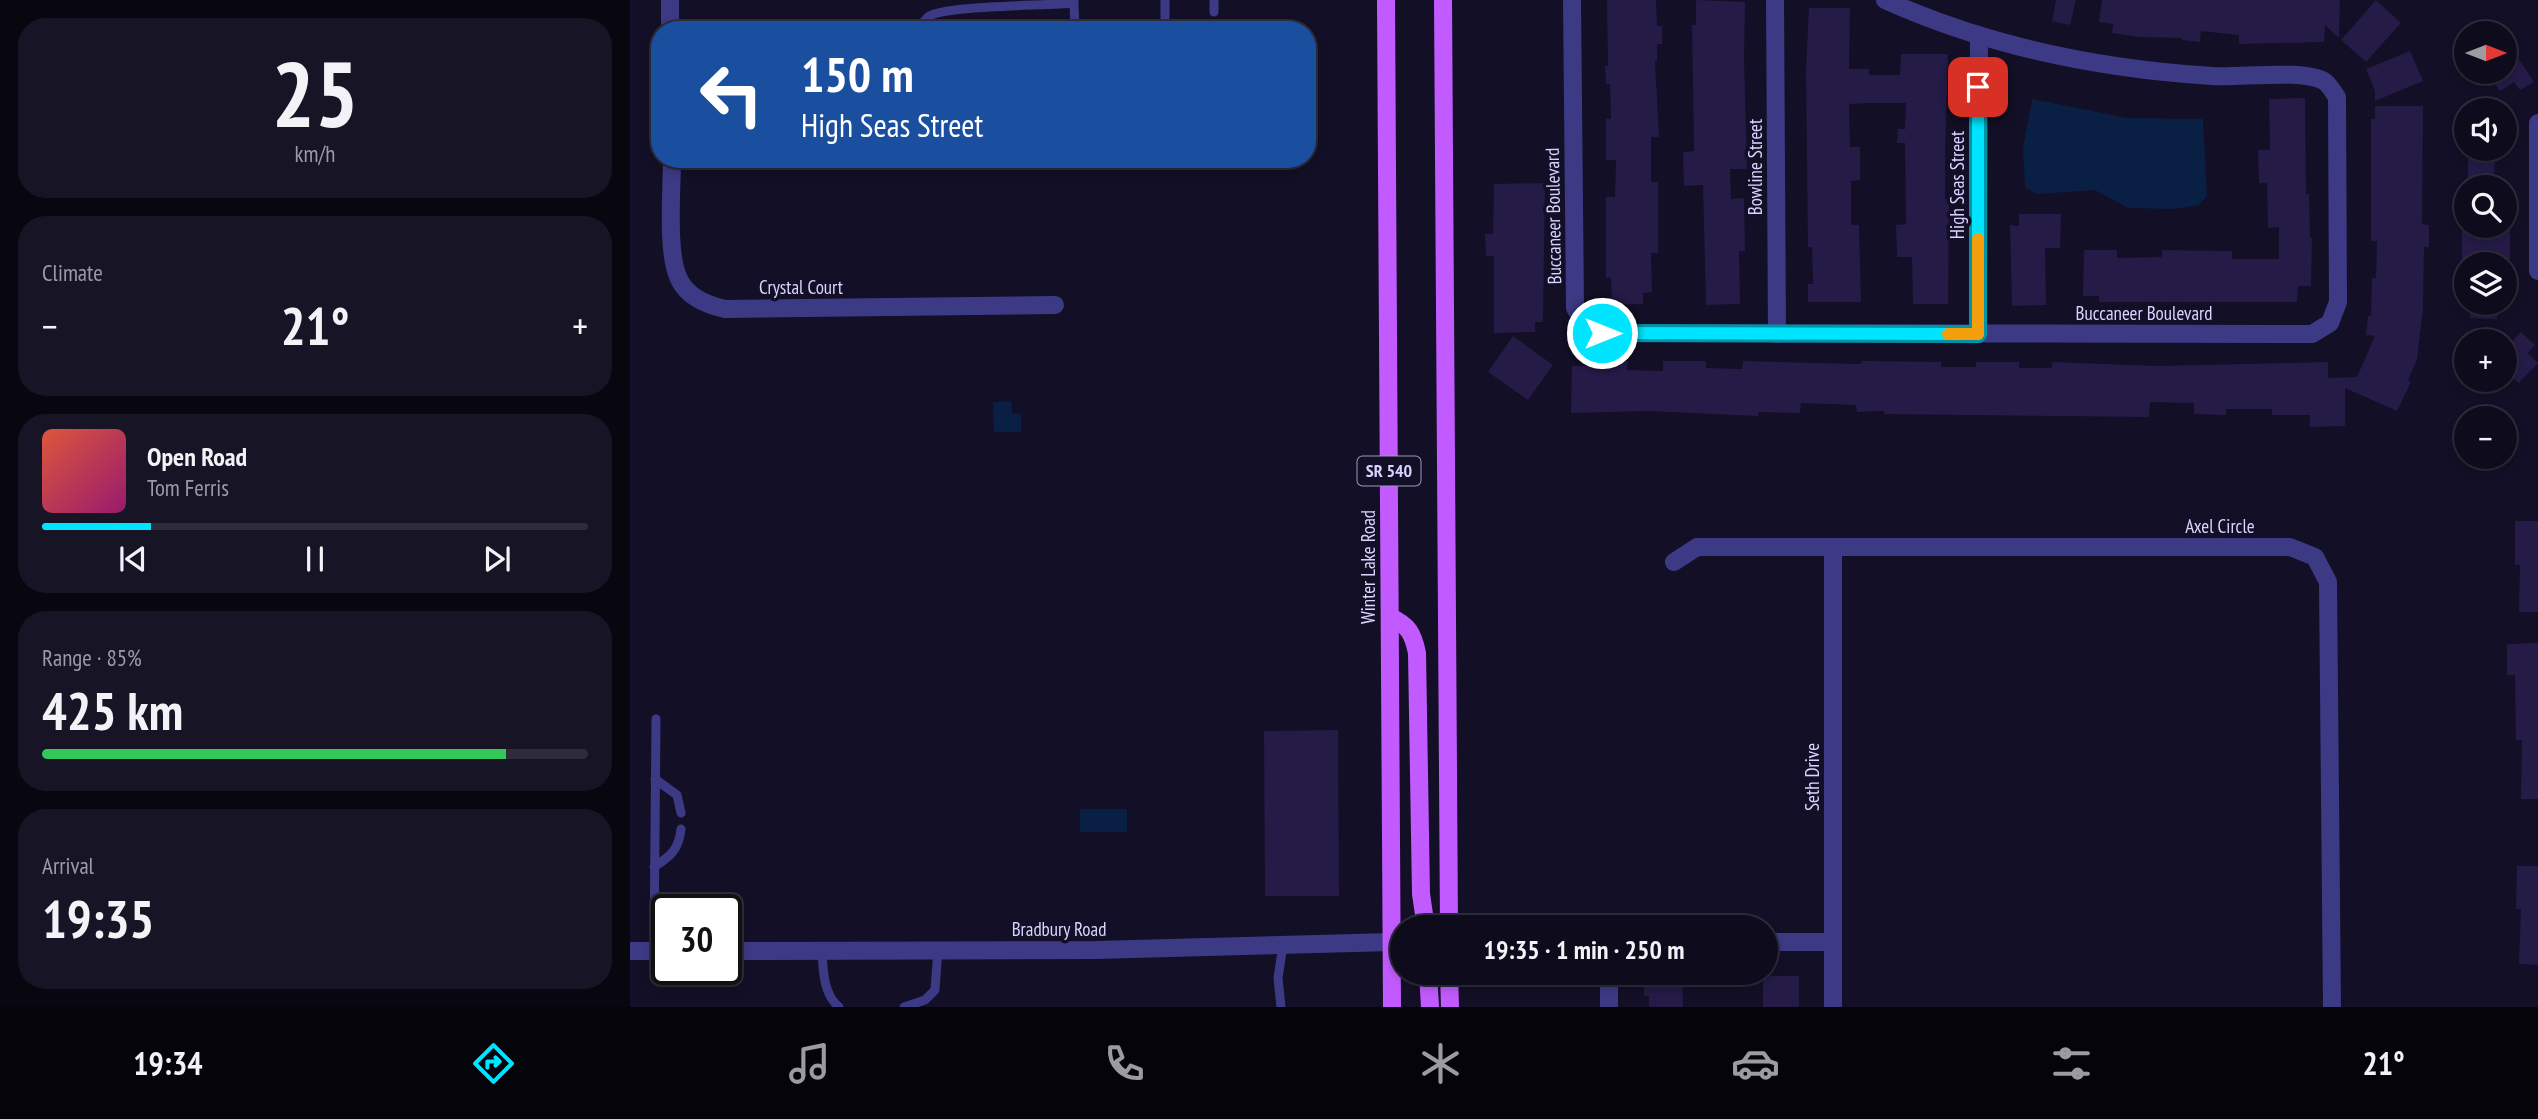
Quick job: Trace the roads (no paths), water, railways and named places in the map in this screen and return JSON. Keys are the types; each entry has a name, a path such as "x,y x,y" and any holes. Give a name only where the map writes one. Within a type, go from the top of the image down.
{"main road":[{"name":"Winter Lake Road","path":"1386,0 1390,617 1396,915"},
{"name":"SR 540","path":"1443,0 1449,915"},
{"path":"1390,617 1404,623 1413,635 1417,653 1421,894 1424,915"},
{"name":"Winter Lake Road","path":"1392,1007 1394,985"},
{"path":"1429,985 1430,1007"},
{"path":"1449,985 1450,1007"}],"street":[{"path":"670,0 670,21"},
{"name":"Buccaneer Boulevard","path":"1572,0 1576,308 1585,325 1602,333 2312,334 2330,323 2338,302 2336,97 2325,81 2305,76 2222,76 2155,72 2072,58 1979,36 1885,0"},
{"name":"Bowline Street","path":"1775,0 1777,334"},
{"name":"High Seas Street","path":"1978,334 1979,36"},
{"path":"2538,123 2538,271"},
{"name":"Crystal Court","path":"672,168 672,254 679,280 689,293 712,306 739,309 1055,305"},
{"name":"Axel Circle","path":"1674,562 1697,547 2290,547 2315,557 2328,582 2332,1007"},
{"name":"Seth Drive","path":"1833,547 1833,1007"},
{"path":"1778,942 1833,942"},
{"name":"Bradbury Road","path":"742,951 1096,950 1390,943"},
{"path":"630,951 651,951"},
{"path":"1609,985 1609,1007"}],"lane":[{"path":"1165,0 1166,21"},
{"path":"1213,0 1214,12"},
{"path":"925,21 929,16 948,9 1050,6 1074,1 1075,21"},
{"path":"656,719 656,894"},
{"path":"655,779 677,795 681,813"},
{"path":"654,867 670,857 679,845 681,829"},
{"path":"1281,1007 1278,978 1283,946"},
{"path":"904,1007 925,1000 935,990 938,949"},
{"path":"822,950 823,970 830,1000 839,1007"}],"water":[{"path":"2032,99 2127,118 2203,119 2207,196 2199,205 2173,209 2128,208 2095,190 2037,194 2025,187 2023,148"},
{"path":"1011,401 1012,413 1021,414 1021,432 994,432 993,402"},
{"path":"1080,809 1127,809 1127,832 1080,832"}]}
